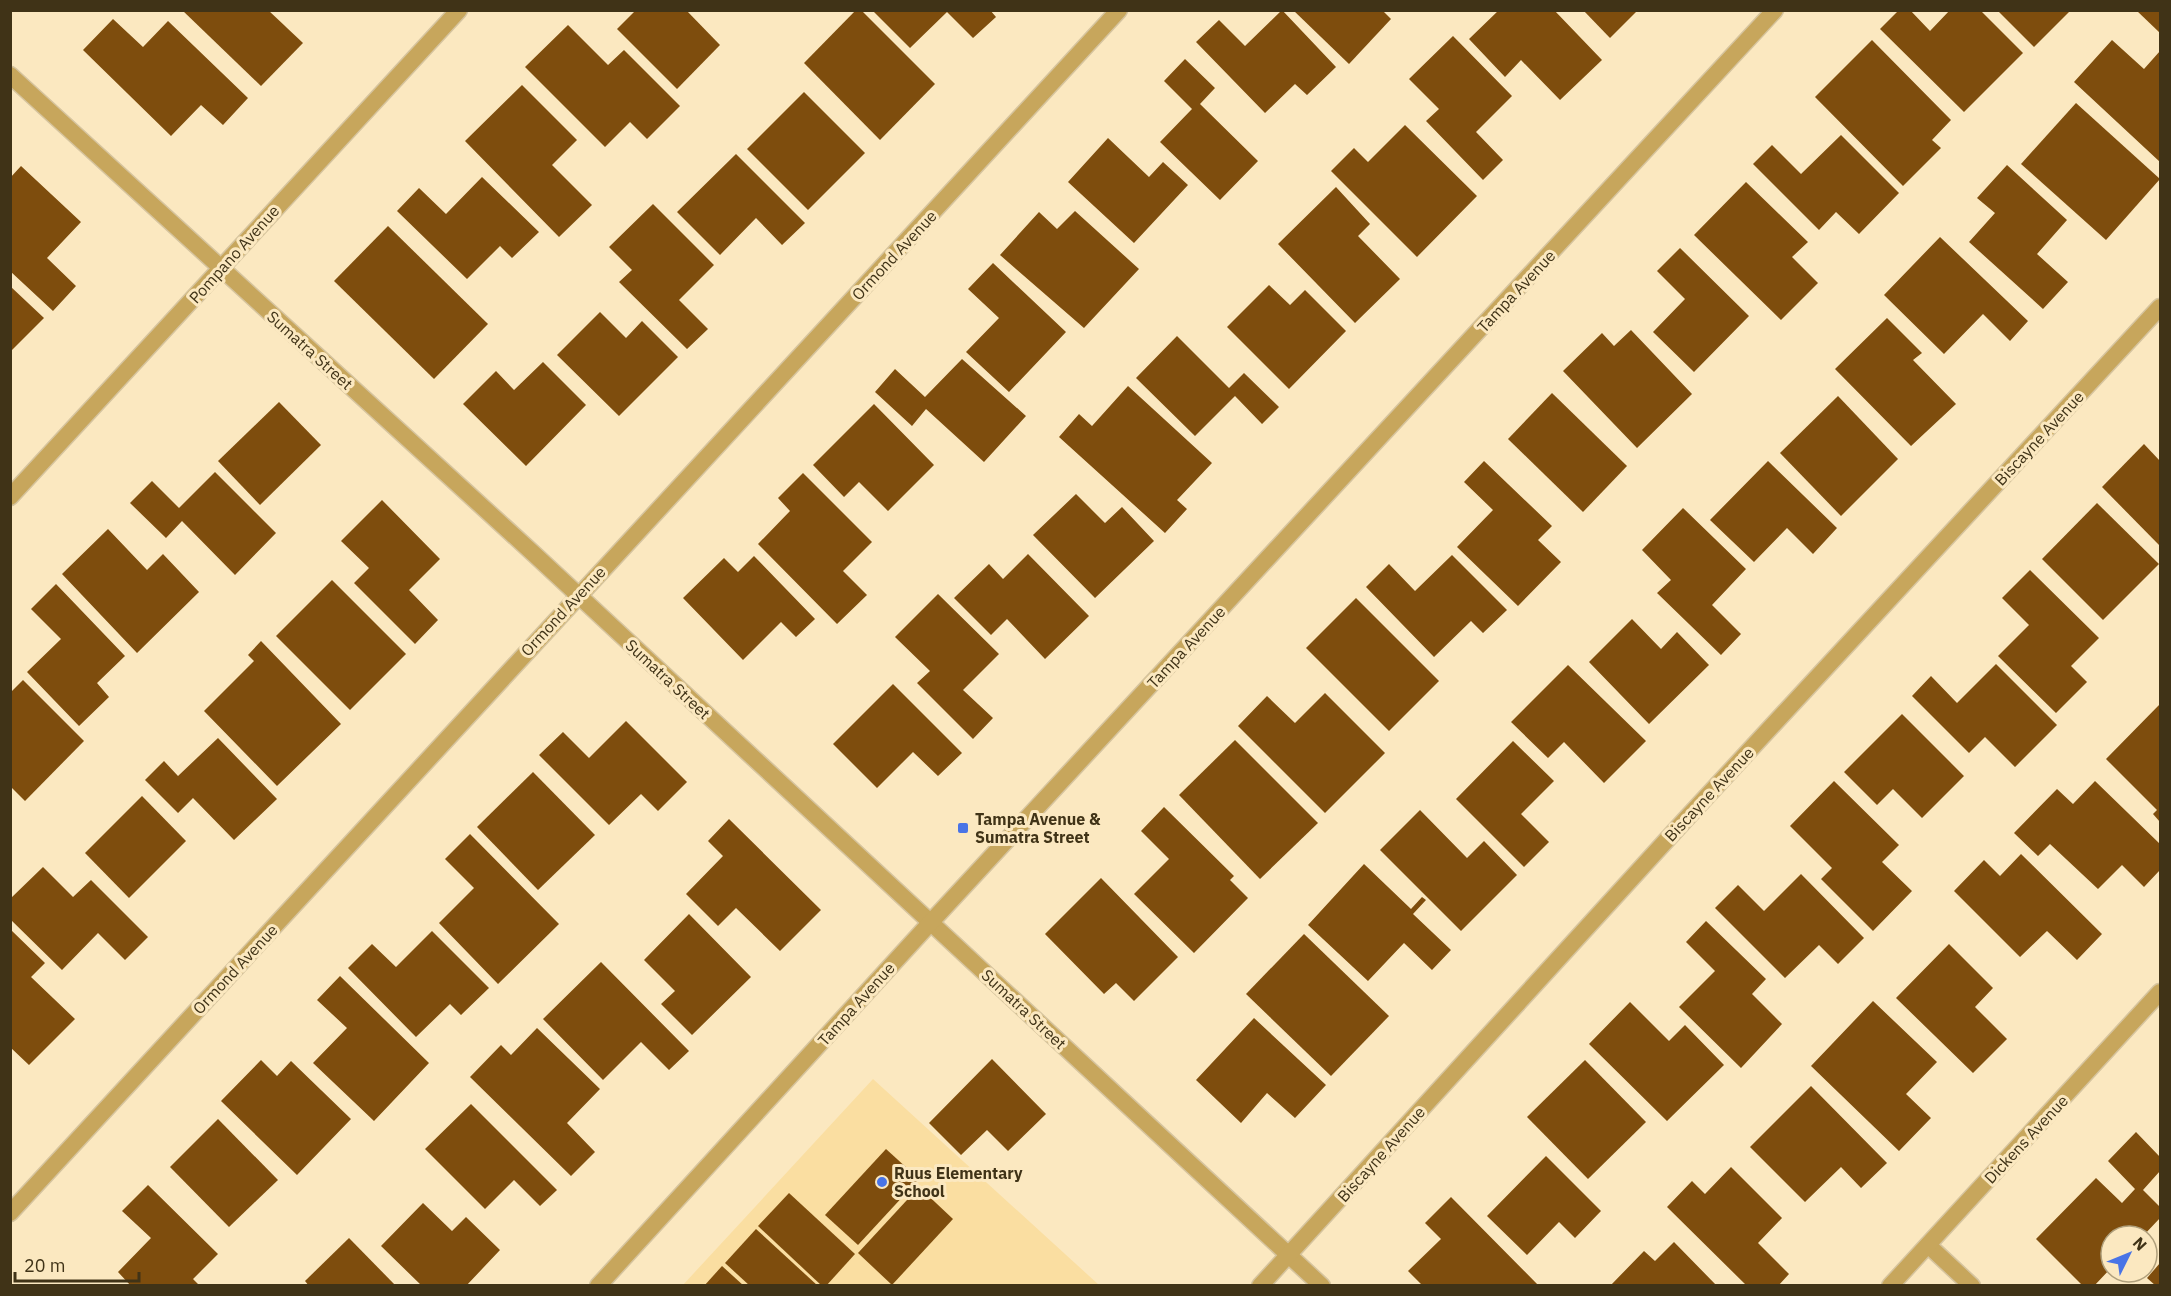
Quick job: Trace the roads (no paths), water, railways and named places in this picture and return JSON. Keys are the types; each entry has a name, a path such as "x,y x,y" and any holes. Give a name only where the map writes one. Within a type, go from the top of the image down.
{"street":[{"name":"Pompano Avenue","path":"10,497 459,10"},
{"name":"Ormond Avenue","path":"10,1213 1119,10"},
{"name":"Tampa Avenue","path":"598,1286 931,922 1775,10"},
{"name":"Sumatra Street","path":"10,75 578,595 1322,1286"},
{"name":"Biscayne Avenue","path":"1260,1286 1684,821 2160,307"},
{"name":"Dickens Avenue","path":"1890,1286 2160,992"},
{"path":"1928,1245 1972,1286"}],"place":[{"name":"Tampa Avenue & Sumatra Street","path":"963,828"},
{"name":"Ruus Elementary School","path":"882,1182"}]}
